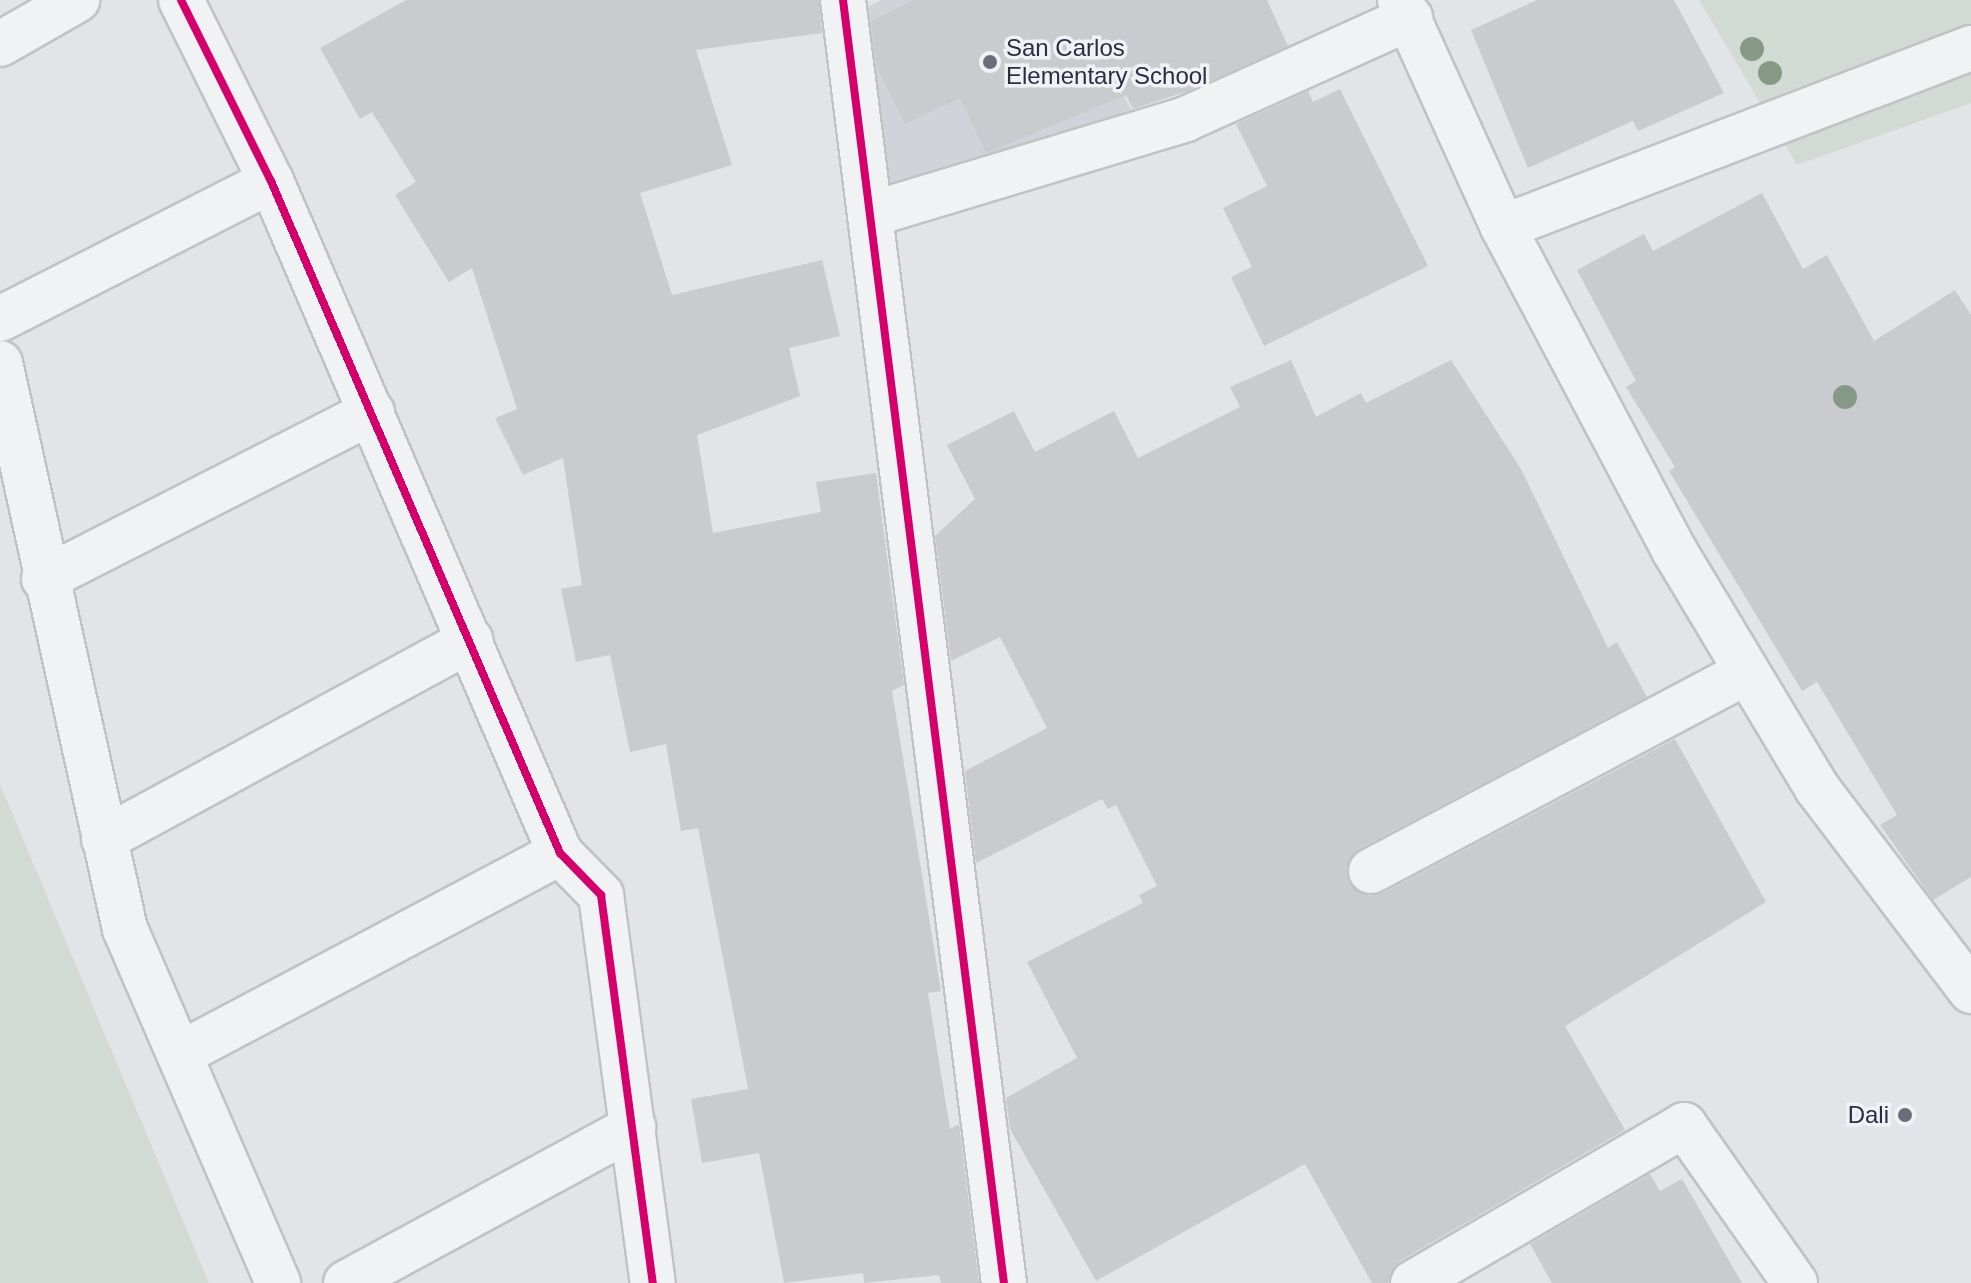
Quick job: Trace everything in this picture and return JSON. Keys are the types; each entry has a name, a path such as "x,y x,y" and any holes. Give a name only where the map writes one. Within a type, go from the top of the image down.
{"street":[{"path":"0,44 77,0"},
{"path":"181,0 271,181 560,853 601,895 653,1283"},
{"path":"843,0 1004,1283"},
{"path":"872,214 1186,119 1405,9 1503,227 1745,673 1817,788 1971,991"},
{"path":"1503,227 1967,46"},
{"path":"0,319 271,181"},
{"path":"0,363 44,579 125,929 182,1053 278,1283"},
{"path":"44,579 372,412"},
{"path":"104,839 471,640"},
{"path":"1371,871 1745,673"},
{"path":"182,1053 560,853"},
{"path":"1413,1283 1684,1125 1795,1283"},
{"path":"346,1283 633,1127"}],"shaded area":[{"name":"San Carlos Elementary School","path":"881,0 1074,0 1134,115 892,193 866,8"},
{"path":"1699,0 1971,0 1971,103 1797,165"},
{"path":"0,784 209,1283 0,1283"}],"building":[{"path":"406,0 819,0 822,33 696,50 732,165 640,193 672,295 822,260 840,336 789,348 800,396 697,435 713,533 821,512 816,482 876,473 904,685 892,691 941,991 928,993 950,1129 959,1124 979,1283 941,1283 939,1275 864,1283 863,1273 784,1283 759,1153 702,1163 691,1099 748,1089 698,828 681,831 666,744 630,752 610,655 576,662 561,589 582,585 563,458 523,475 495,418 517,409 472,268 449,282 395,195 416,182 372,112 360,119 320,48"},
{"name":"San Carlos Elementary School","path":"913,0 1267,0 1288,46 1188,91 1133,109 1126,95 986,153 960,98 905,124 877,68 871,21"},
{"path":"1537,0 1674,0 1724,93 1638,131 1633,121 1528,168 1471,30"},
{"path":"1340,89 1428,266 1264,346 1231,277 1252,267 1223,208 1267,186 1236,124 1308,91 1313,102"},
{"path":"1762,193 1803,269 1827,255 1874,341 1955,290 1971,315 1971,877 1933,900 1880,825 1897,815 1817,682 1802,691 1669,471 1675,467 1626,387 1636,381 1577,270 1644,234 1653,251"},
{"path":"1291,360 1316,417 1361,393 1366,403 1451,360 1521,469 1608,648 1617,642 1647,697 1359,849 1346,869 1349,883 1369,896 1383,893 1675,739 1766,902 1565,1026 1625,1130 1400,1261 1388,1283 1372,1283 1305,1164 1096,1281 1010,1129 1006,1098 1077,1058 1027,962 1143,903 1139,895 1157,886 1116,805 1108,809 1102,799 976,863 965,771 1047,728 1000,637 951,661 935,536 975,499 947,445 1014,411 1035,452 1114,411 1138,458 1240,407 1230,387"},
{"path":"1650,1174 1660,1191 1682,1179 1742,1283 1552,1283 1530,1244"}],"cycle path":[{"path":"181,0 271,181 560,853 601,895 653,1283"},
{"path":"843,0 1004,1283"}],"place":[{"name":"San Carlos Elementary School","path":"990,62"},
{"name":"Dali","path":"1905,1115"}]}
